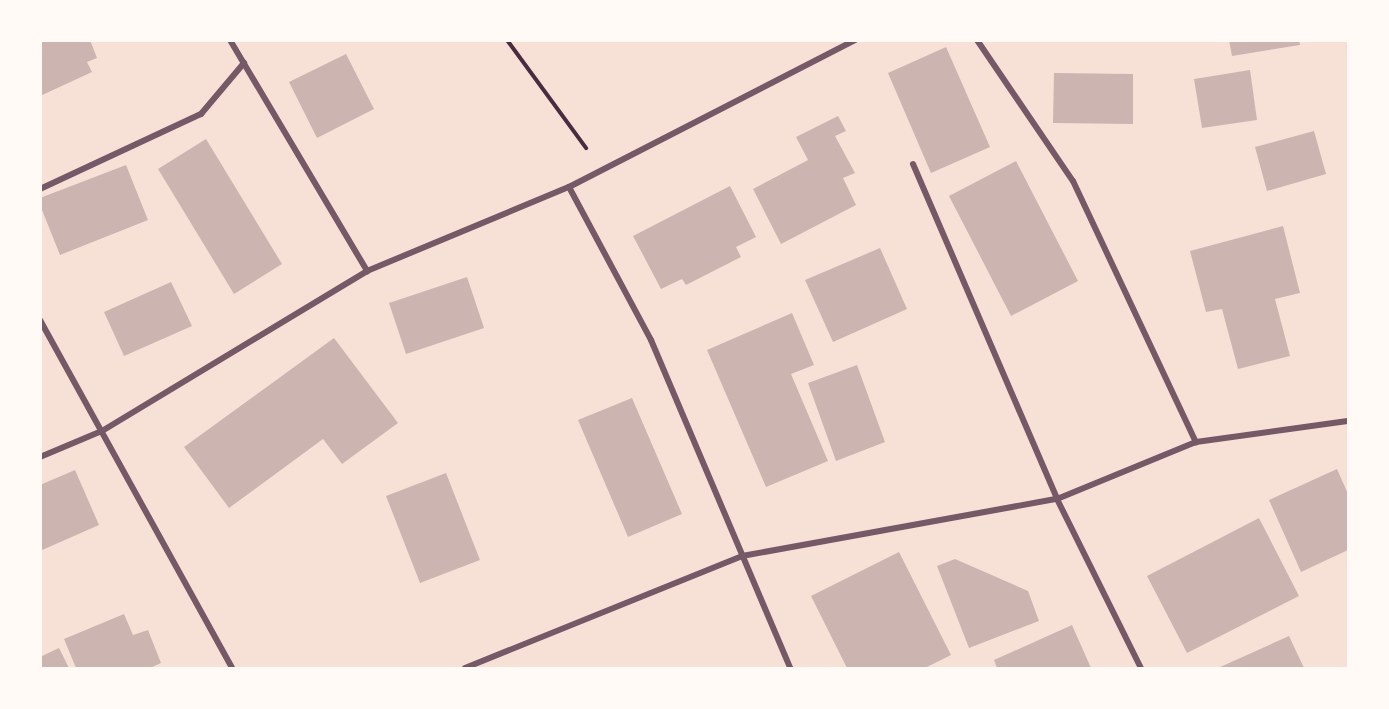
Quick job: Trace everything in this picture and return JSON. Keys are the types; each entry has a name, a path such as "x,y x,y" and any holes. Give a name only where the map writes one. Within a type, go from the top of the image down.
{"street":[{"path":"230,40 366,271"},
{"path":"40,457 102,431 366,271 569,187 855,40"},
{"path":"977,40 1073,181 1196,442"},
{"path":"40,189 201,114 244,63"},
{"path":"913,164 1057,499 1141,669"},
{"path":"569,187 651,340 790,669"},
{"path":"40,320 232,669"},
{"path":"465,669 742,556 1057,499 1196,442 1348,421"}],"path":[{"path":"507,40 602,171"}],"building":[{"path":"40,40 90,40 97,58 87,62 92,72 40,96"},
{"path":"1229,40 1299,40 1300,45 1232,56"},
{"path":"946,47 990,147 931,173 888,73"},
{"path":"346,54 374,109 317,138 289,82"},
{"path":"1250,70 1257,120 1202,128 1194,79"},
{"path":"1054,73 1133,74 1133,124 1053,123"},
{"path":"838,116 846,131 835,136 855,173 843,178 856,205 781,244 753,189 808,160 796,137"},
{"path":"1314,131 1326,174 1267,191 1255,147"},
{"path":"206,139 282,264 234,294 158,169"},
{"path":"1016,161 1078,281 1011,316 949,196"},
{"path":"126,165 148,220 60,255 40,205 40,198"},
{"path":"730,186 756,237 736,247 741,257 686,285 682,279 661,289 633,236"},
{"path":"1283,226 1300,293 1275,299 1290,356 1238,369 1222,309 1206,312 1190,251"},
{"path":"880,248 907,309 833,342 805,280"},
{"path":"467,277 484,328 406,354 389,303"},
{"path":"171,282 192,326 124,356 104,312"},
{"path":"792,313 814,365 791,374 828,461 766,487 707,350"},
{"path":"334,338 398,423 342,464 323,439 229,508 184,447"},
{"path":"857,365 885,442 836,461 808,383"},
{"path":"632,398 682,514 628,537 578,420"},
{"path":"1337,469 1348,494 1348,550 1301,572 1269,500"},
{"path":"75,470 99,525 40,551 40,485"},
{"path":"446,473 480,560 420,583 386,496"},
{"path":"1259,518 1299,596 1187,653 1147,576"},
{"path":"899,552 951,655 925,668 847,668 811,596"},
{"path":"955,559 1028,591 1039,621 969,648 937,566"},
{"path":"124,614 133,635 148,630 161,663 150,668 76,668 64,639"},
{"path":"1072,625 1091,668 997,668 994,660"},
{"path":"1289,636 1304,668 1218,668"},
{"path":"59,648 69,668 40,668 40,657"}]}
